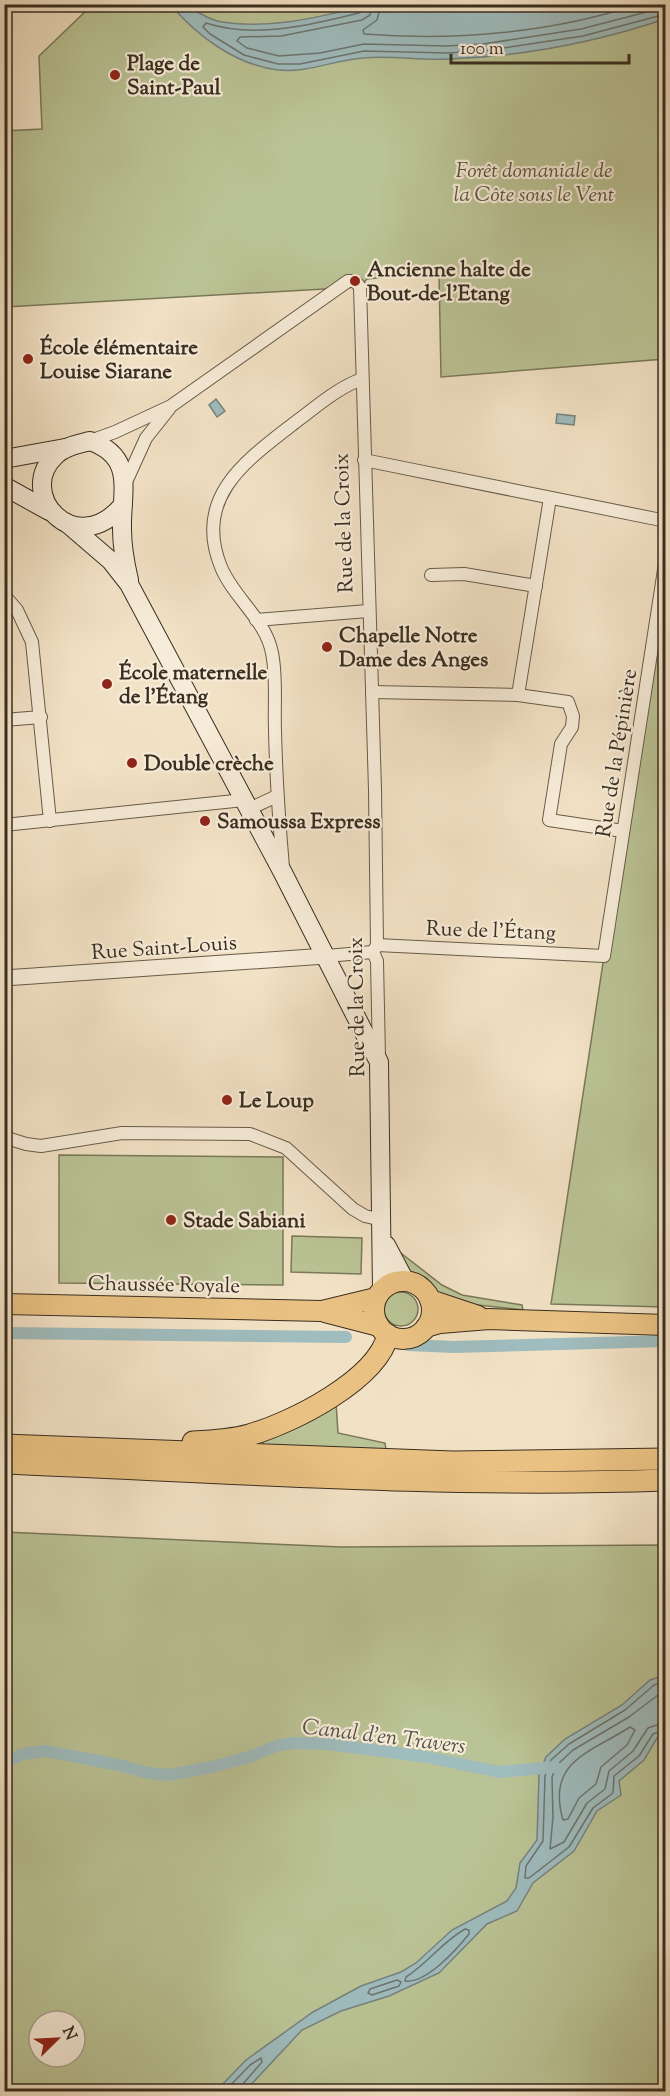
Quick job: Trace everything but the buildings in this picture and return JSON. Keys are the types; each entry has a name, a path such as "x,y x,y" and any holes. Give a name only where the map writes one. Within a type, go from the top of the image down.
{"highway":[{"path":"113,1448 234,1438 276,1424 325,1399 358,1377 381,1354 383,1330"},
{"path":"4,1445 453,1462 666,1459"},
{"path":"4,1463 454,1481 666,1480"}],"main road":[{"path":"4,459 90,441 114,457 122,469 126,483 122,544 129,584"},
{"path":"50,511 43,494 43,480 47,467 55,455 67,447"},
{"path":"4,486 50,511 68,524 111,561 129,584 247,804 379,1062"},
{"path":"68,524 81,527 95,526 108,520 123,505"},
{"name":"Rue de la Croix","path":"379,1062 382,1229 379,1294"},
{"name":"Rue de la Croix","path":"382,1229 405,1281"},
{"path":"426,1327 431,1314 430,1300 420,1287 405,1281 391,1283 379,1294 374,1307 383,1330 396,1338 412,1337 426,1327 441,1323 489,1319 666,1325"},
{"name":"Chaussée Royale","path":"322,1311 379,1294"},
{"path":"430,1300 489,1319"},
{"name":"Chaussée Royale","path":"4,1304 322,1311 383,1330"}],"street":[{"name":"Rue de la Croix","path":"90,441 171,406 348,281 355,281 360,287 372,692 375,949 379,1062"},
{"path":"283,873 277,796 273,655 256,620 221,569 212,539 214,515 226,484 246,460 335,393 362,379"},
{"name":"Rue de la Croix","path":"126,483 146,438 171,406"},
{"path":"364,460 666,521"},
{"path":"518,695 550,498"},
{"name":"Rue de la Pépinière","path":"604,956 666,557"},
{"path":"431,575 464,574 536,586"},
{"path":"4,595 11,611 32,642 50,820"},
{"path":"256,620 368,611"},
{"path":"372,692 518,695 568,702 573,716 572,727 561,744 549,820 623,831"},
{"path":"4,720 41,717"},
{"path":"4,825 247,804 277,796"},
{"name":"Rue de l'Étang","path":"326,956 375,949 604,956"},
{"name":"Rue Saint-Louis","path":"4,978 326,956"},
{"path":"4,1133 10,1139 42,1146 122,1133 250,1134 286,1149 353,1209 382,1229"}],"green space":[{"name":"Forêt domaniale de la Côte sous le Vent","path":"97,5 665,5 665,359 441,377 439,272 367,279 360,287 5,307 4,131 42,129 39,56 89,8"},
{"path":"665,554 665,1307 551,1304 650,655"},
{"path":"5,1142 12,1143 7,1202 5,1202"},
{"name":"Stade Sabiani","path":"59,1155 283,1157 283,1285 59,1283"},
{"path":"292,1236 362,1238 361,1274 291,1272"},
{"path":"393,1247 442,1285 462,1295 522,1305 523,1310 459,1303 442,1296 401,1265"},
{"path":"401,1292 413,1297 418,1309 413,1321 401,1326 389,1321 384,1309 389,1297"},
{"path":"336,1402 338,1433 385,1443 386,1450 263,1445 263,1438"},
{"path":"4,1532 341,1547 665,1545 665,2091 5,2091"}],"water":[{"path":"171,5 192,9 222,22 259,24 297,21 370,5 665,5 665,19 613,35 559,47 505,55 450,59 363,58 310,68 278,70 247,62 219,47 193,28"},
{"path":"216,399 225,411 217,417 209,405"},
{"path":"557,414 575,416 574,425 556,423"},
{"path":"665,1675 665,1735 657,1738 644,1760 619,1781 621,1795 597,1811 574,1851 533,1883 517,1911 487,1924 439,1973 389,1996 341,2011 302,2030 245,2091 216,2091 246,2060 313,2012 361,1986 401,1972 416,1963 452,1930 507,1901 516,1888 520,1863 537,1840 539,1775 546,1757 565,1739 622,1705 650,1680"}],"waterway":[{"path":"4,1333 346,1337"},
{"path":"408,1345 454,1347 666,1341"},
{"name":"Canal d'en Travers","path":"4,1763 23,1754 46,1751 148,1773 169,1775 212,1767 249,1757 279,1745 296,1743 328,1744 427,1757 499,1772 555,1767"}],"place":[{"name":"Plage de Saint-Paul","path":"115,75"},
{"name":"Ancienne halte de Bout-de-l'Etang","path":"355,281"},
{"name":"École élémentaire Louise Siarane","path":"28,359"},
{"name":"Chapelle Notre Dame des Anges","path":"327,647"},
{"name":"École maternelle de l'Étang","path":"107,684"},
{"name":"Double crèche","path":"132,763"},
{"name":"Samoussa Express","path":"205,821"},
{"name":"Le Loup","path":"227,1100"},
{"name":"Stade Sabiani","path":"171,1220"}]}
